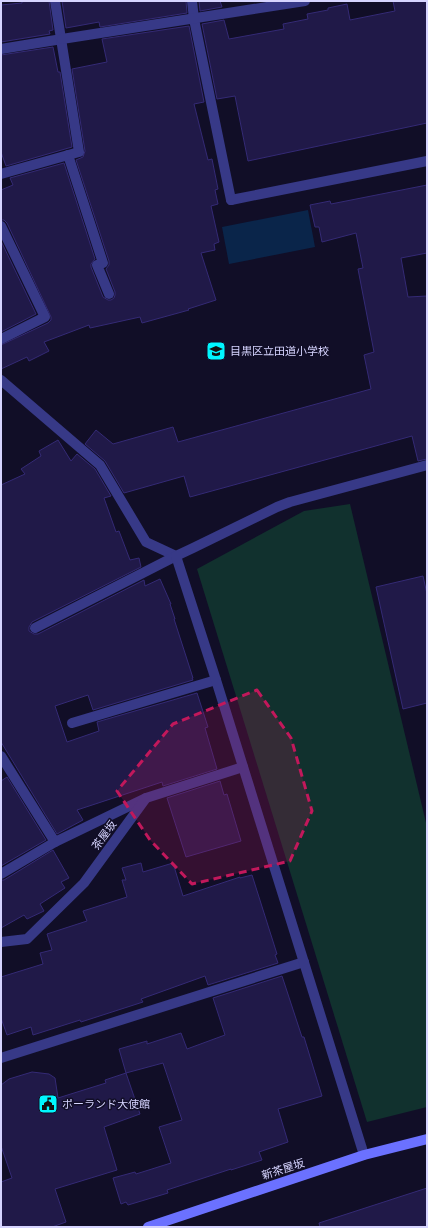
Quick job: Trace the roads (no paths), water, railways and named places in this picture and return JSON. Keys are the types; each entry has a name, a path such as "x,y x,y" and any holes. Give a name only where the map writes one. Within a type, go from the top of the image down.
{"street":[{"path":"1,174 79,152 55,1"},
{"path":"192,1 194,19 231,200 427,161"},
{"path":"1,49 306,1"},
{"path":"68,155 104,263 97,265 109,294"},
{"path":"1,226 45,317 1,339"},
{"path":"1,380 100,465 146,542 176,556 364,1155"},
{"path":"35,628 176,556 283,504 427,465"},
{"path":"72,724 216,680"},
{"path":"1,756 55,842"},
{"path":"1,874 55,842 146,798 243,767"},
{"name":"茶屋坂","path":"1,942 27,939 84,883 146,798"},
{"path":"1,1058 304,962"},
{"name":"新茶屋坂","path":"148,1227 364,1155 427,1139"}],"water":[{"path":"308,210 315,247 229,264 222,227"}],"place":[{"name":"目黒区立田道小学校","path":"216,351"},
{"name":"ポーランド大使館","path":"48,1104"}]}
